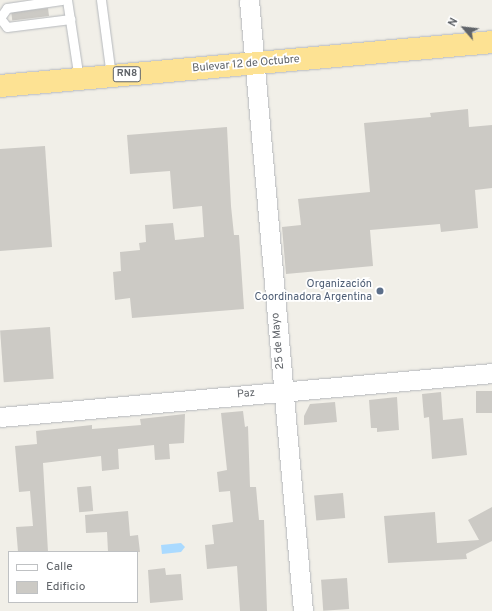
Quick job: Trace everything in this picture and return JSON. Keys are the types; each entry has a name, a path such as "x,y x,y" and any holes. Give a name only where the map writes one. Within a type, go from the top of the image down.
{"highway":[{"name":"Bulevar 12 de Octubre","path":"0,86 492,42"}],"street":[{"name":"25 de Mayo","path":"249,0 303,611"},
{"name":"Paz","path":"0,417 492,372"}],"lane":[{"path":"61,0 7,8 0,18 7,27 70,19"},
{"path":"67,0 79,79"},
{"path":"101,0 111,76"}],"water":[{"path":"181,543 185,547 181,552 162,554 161,545"}],"building":[{"path":"48,8 49,16 12,20 11,13"},
{"path":"468,109 469,127 492,125 492,188 475,190 478,228 441,232 440,224 370,230 373,266 286,274 282,227 301,225 298,199 370,192 364,123 431,117 430,113"},
{"path":"227,127 231,206 234,235 239,235 244,309 132,318 130,298 115,300 113,272 121,271 120,252 140,250 139,243 146,242 145,225 173,223 175,240 204,237 202,206 173,209 170,171 130,174 127,135"},
{"path":"45,146 52,247 0,251 0,149"},
{"path":"50,327 54,379 4,382 0,330"},
{"path":"476,391 492,391 492,413 476,413"},
{"path":"441,392 443,420 463,418 467,455 432,459 429,417 424,418 422,394"},
{"path":"397,397 399,430 377,432 377,428 371,428 369,400"},
{"path":"335,402 337,422 304,425 304,416 310,404"},
{"path":"243,411 245,427 248,426 250,487 256,487 259,520 264,520 267,611 240,611 237,566 207,569 205,545 214,544 212,525 233,522 230,491 219,492 217,472 227,470 221,413"},
{"path":"185,414 184,443 169,444 170,459 155,460 154,445 118,449 119,469 102,471 101,456 43,463 48,551 18,551 16,527 33,526 30,491 19,492 15,446 37,444 36,431 92,425 92,429 141,425 140,419"},
{"path":"91,486 93,511 79,512 77,487"},
{"path":"343,493 345,518 316,520 314,496"},
{"path":"492,507 492,541 466,554 467,559 388,563 384,516 435,512 437,543 479,540 468,520"},
{"path":"128,511 130,536 138,535 140,552 108,551 107,532 86,533 85,515"},
{"path":"165,568 166,575 181,574 183,600 150,603 148,570"},
{"path":"347,578 349,609 323,611 321,580"}],"place":[{"name":"Organización Coordinadora Argentina","path":"380,291"}]}
